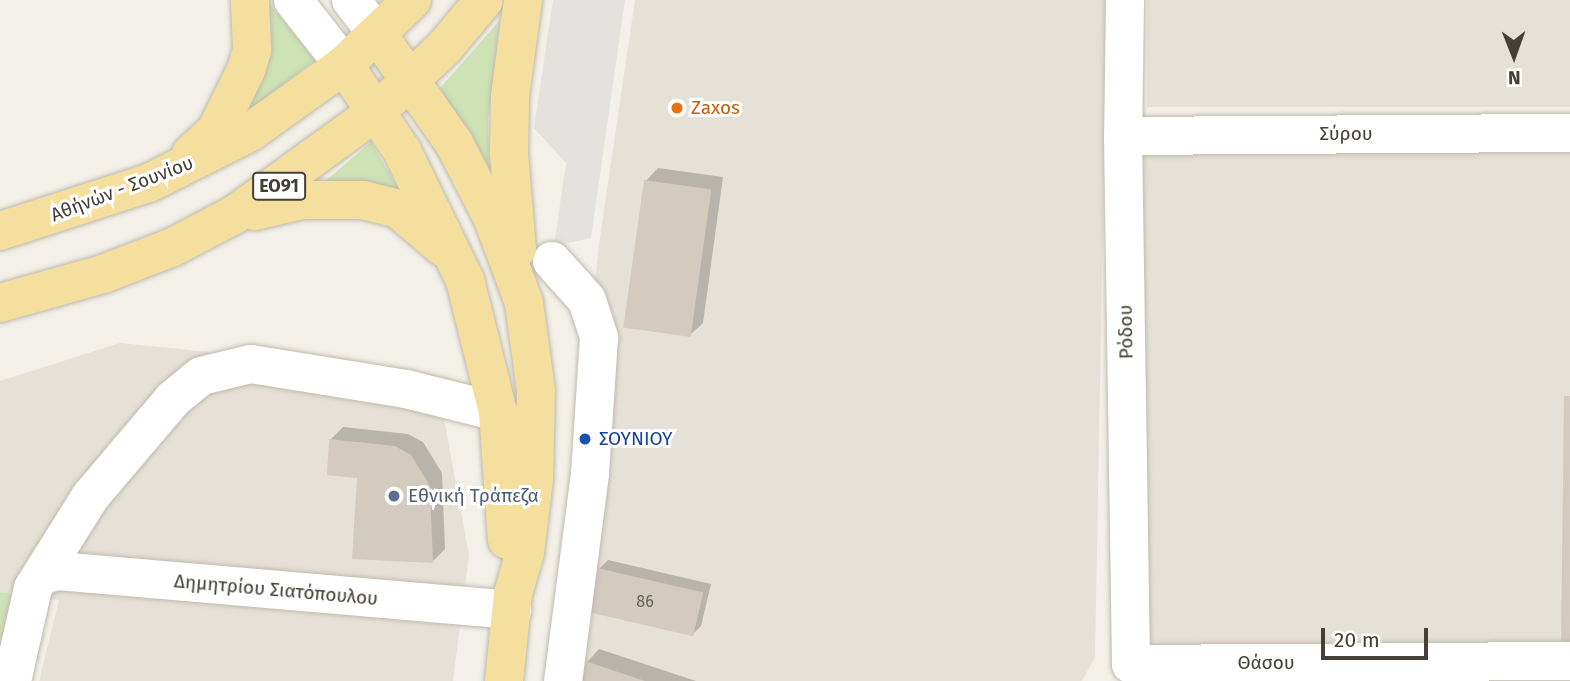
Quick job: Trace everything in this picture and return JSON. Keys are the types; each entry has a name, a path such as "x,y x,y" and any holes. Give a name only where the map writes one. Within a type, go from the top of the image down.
{"main road":[{"path":"149,183 216,131 233,101 252,50 250,0"},
{"name":"Αθήνών - Σουνίου","path":"0,230 149,183 249,133 344,65 412,0"},
{"name":"ΕΟ91","path":"0,303 103,274 173,247 279,186 376,112 412,79 484,0"},
{"path":"504,681 512,602 525,552 534,479 536,391 509,153 510,96 523,0"},
{"path":"378,35 412,79 475,183 524,303"},
{"path":"344,65 413,173 465,280 498,412 512,602"},
{"path":"173,247 258,210 302,200 344,197 398,209 424,227 465,280"}],"street":[{"path":"293,0 344,65"},
{"path":"351,0 378,35"},
{"name":"Ρόδου","path":"1118,673 1125,0"},
{"name":"Σύρου","path":"1123,136 1570,133"},
{"path":"552,261 587,300 599,338 590,474 563,681"},
{"path":"12,681 33,589 41,575 90,497 173,399 201,376 251,364 406,389 498,412"},
{"name":"Δημητρίου Σιατόπουλου","path":"41,575 58,571 512,602"},
{"name":"Θάσου","path":"1118,673 1310,672 1570,662"}],"shaded area":[{"path":"553,0 625,0 591,238 554,246 566,163 534,128"},
{"path":"635,0 1107,0 1095,657 1082,681 548,681 600,237"},
{"path":"1147,0 1570,0 1570,107 1147,107"},
{"path":"1123,133 1570,133 1570,648 1123,648"},
{"path":"120,343 436,375 469,555 453,681 39,681 59,600 0,592 0,381"}],"green space":[{"path":"269,3 315,60 232,123"},
{"path":"500,20 488,121 490,181 440,88"},
{"path":"371,142 402,195 324,182"},
{"path":"0,592 16,594 0,657"}],"building":[{"path":"644,180 711,189 691,337 623,328"},
{"path":"1564,396 1570,396 1570,648 1561,648"},
{"name":"Εθνική Τράπεζα","path":"329,439 395,446 411,455 430,486 433,563 352,559 357,478 327,475"},
{"path":"597,568 703,593 693,636 587,612"},
{"path":"585,661 645,681 578,681"}],"place":[{"name":"Zaxos","path":"677,108"},
{"name":"ΣΟΥΝΙΟΥ","path":"585,439"},
{"name":"Εθνική Τράπεζα","path":"394,496"}]}
